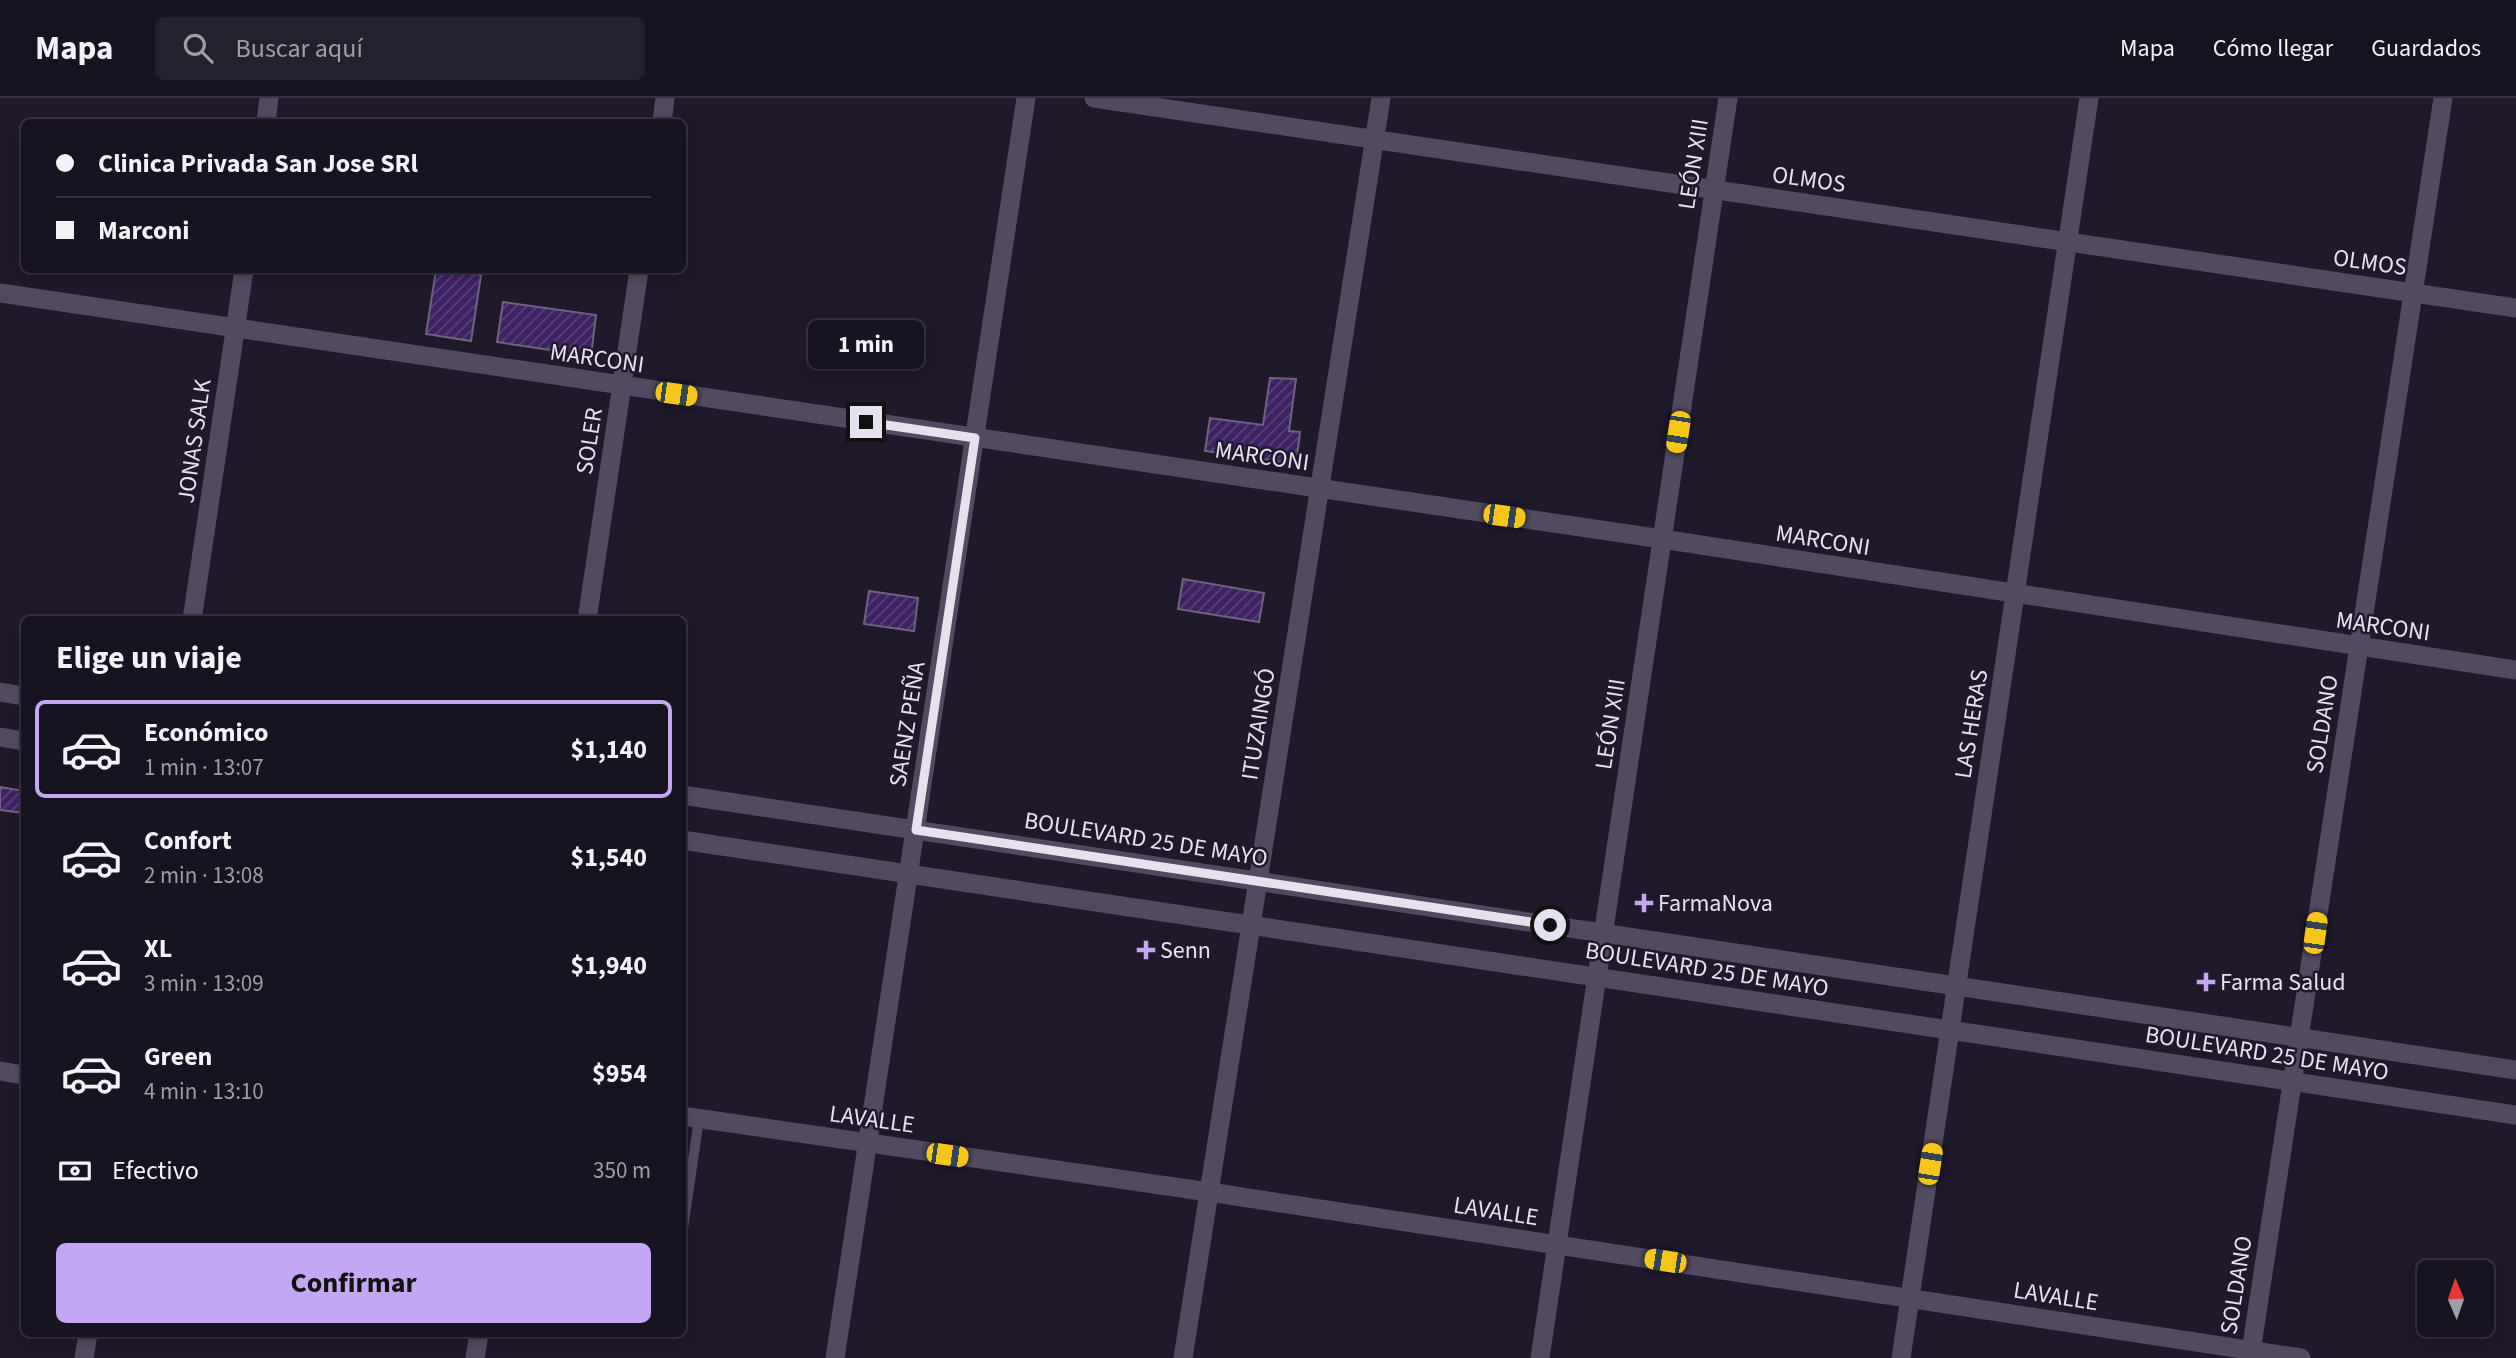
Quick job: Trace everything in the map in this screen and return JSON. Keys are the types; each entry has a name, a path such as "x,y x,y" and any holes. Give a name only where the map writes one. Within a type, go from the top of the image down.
{"street":[{"path":"266,119 270,98"},
{"path":"662,119 665,98"},
{"name":"SAENZ PEÑA","path":"835,1358 1026,98"},
{"name":"OLMOS","path":"1094,98 1196,105 1375,139 2516,308"},
{"name":"ITUZAINGÓ","path":"1183,1358 1381,98"},
{"name":"LEÓN XIII","path":"1540,1358 1728,98"},
{"name":"LAS HERAS","path":"1901,1358 2090,98"},
{"name":"SOLDANO","path":"2250,1354 2443,98"},
{"name":"JONAS SALK","path":"193,616 244,273"},
{"name":"SOLER","path":"588,616 639,273"},
{"name":"MARCONI","path":"0,293 2516,670"},
{"path":"0,692 21,696"},
{"path":"0,737 21,740"},
{"name":"BOULEVARD 25 DE MAYO","path":"686,796 2516,1070"},
{"name":"BOULEVARD 25 DE MAYO","path":"686,841 2516,1115"},
{"path":"0,1071 21,1074"},
{"name":"LAVALLE","path":"691,1118 1209,1192 1910,1298 2250,1354 2301,1358"},
{"path":"84,1358 88,1337"},
{"path":"475,1358 478,1337"}],"lane":[{"path":"686,1183 691,1118"}],"building":[{"path":"436,273 481,275 471,341 426,334"},
{"path":"503,302 596,315 591,356 497,342"},
{"path":"1270,378 1296,379 1289,431 1300,432 1297,457 1290,456 1289,463 1205,451 1210,418 1263,425"},
{"path":"1183,579 1264,593 1259,622 1178,609"},
{"path":"869,591 918,598 914,631 864,624"},
{"path":"0,787 21,790 21,813 0,810"}],"place":[{"name":"FarmaNova","path":"1644,903"},
{"name":"Senn","path":"1146,950"},
{"name":"Farma Salud","path":"2206,982"}],"route":[{"path":"866,422 975,438 916,830 1550,925"}]}
